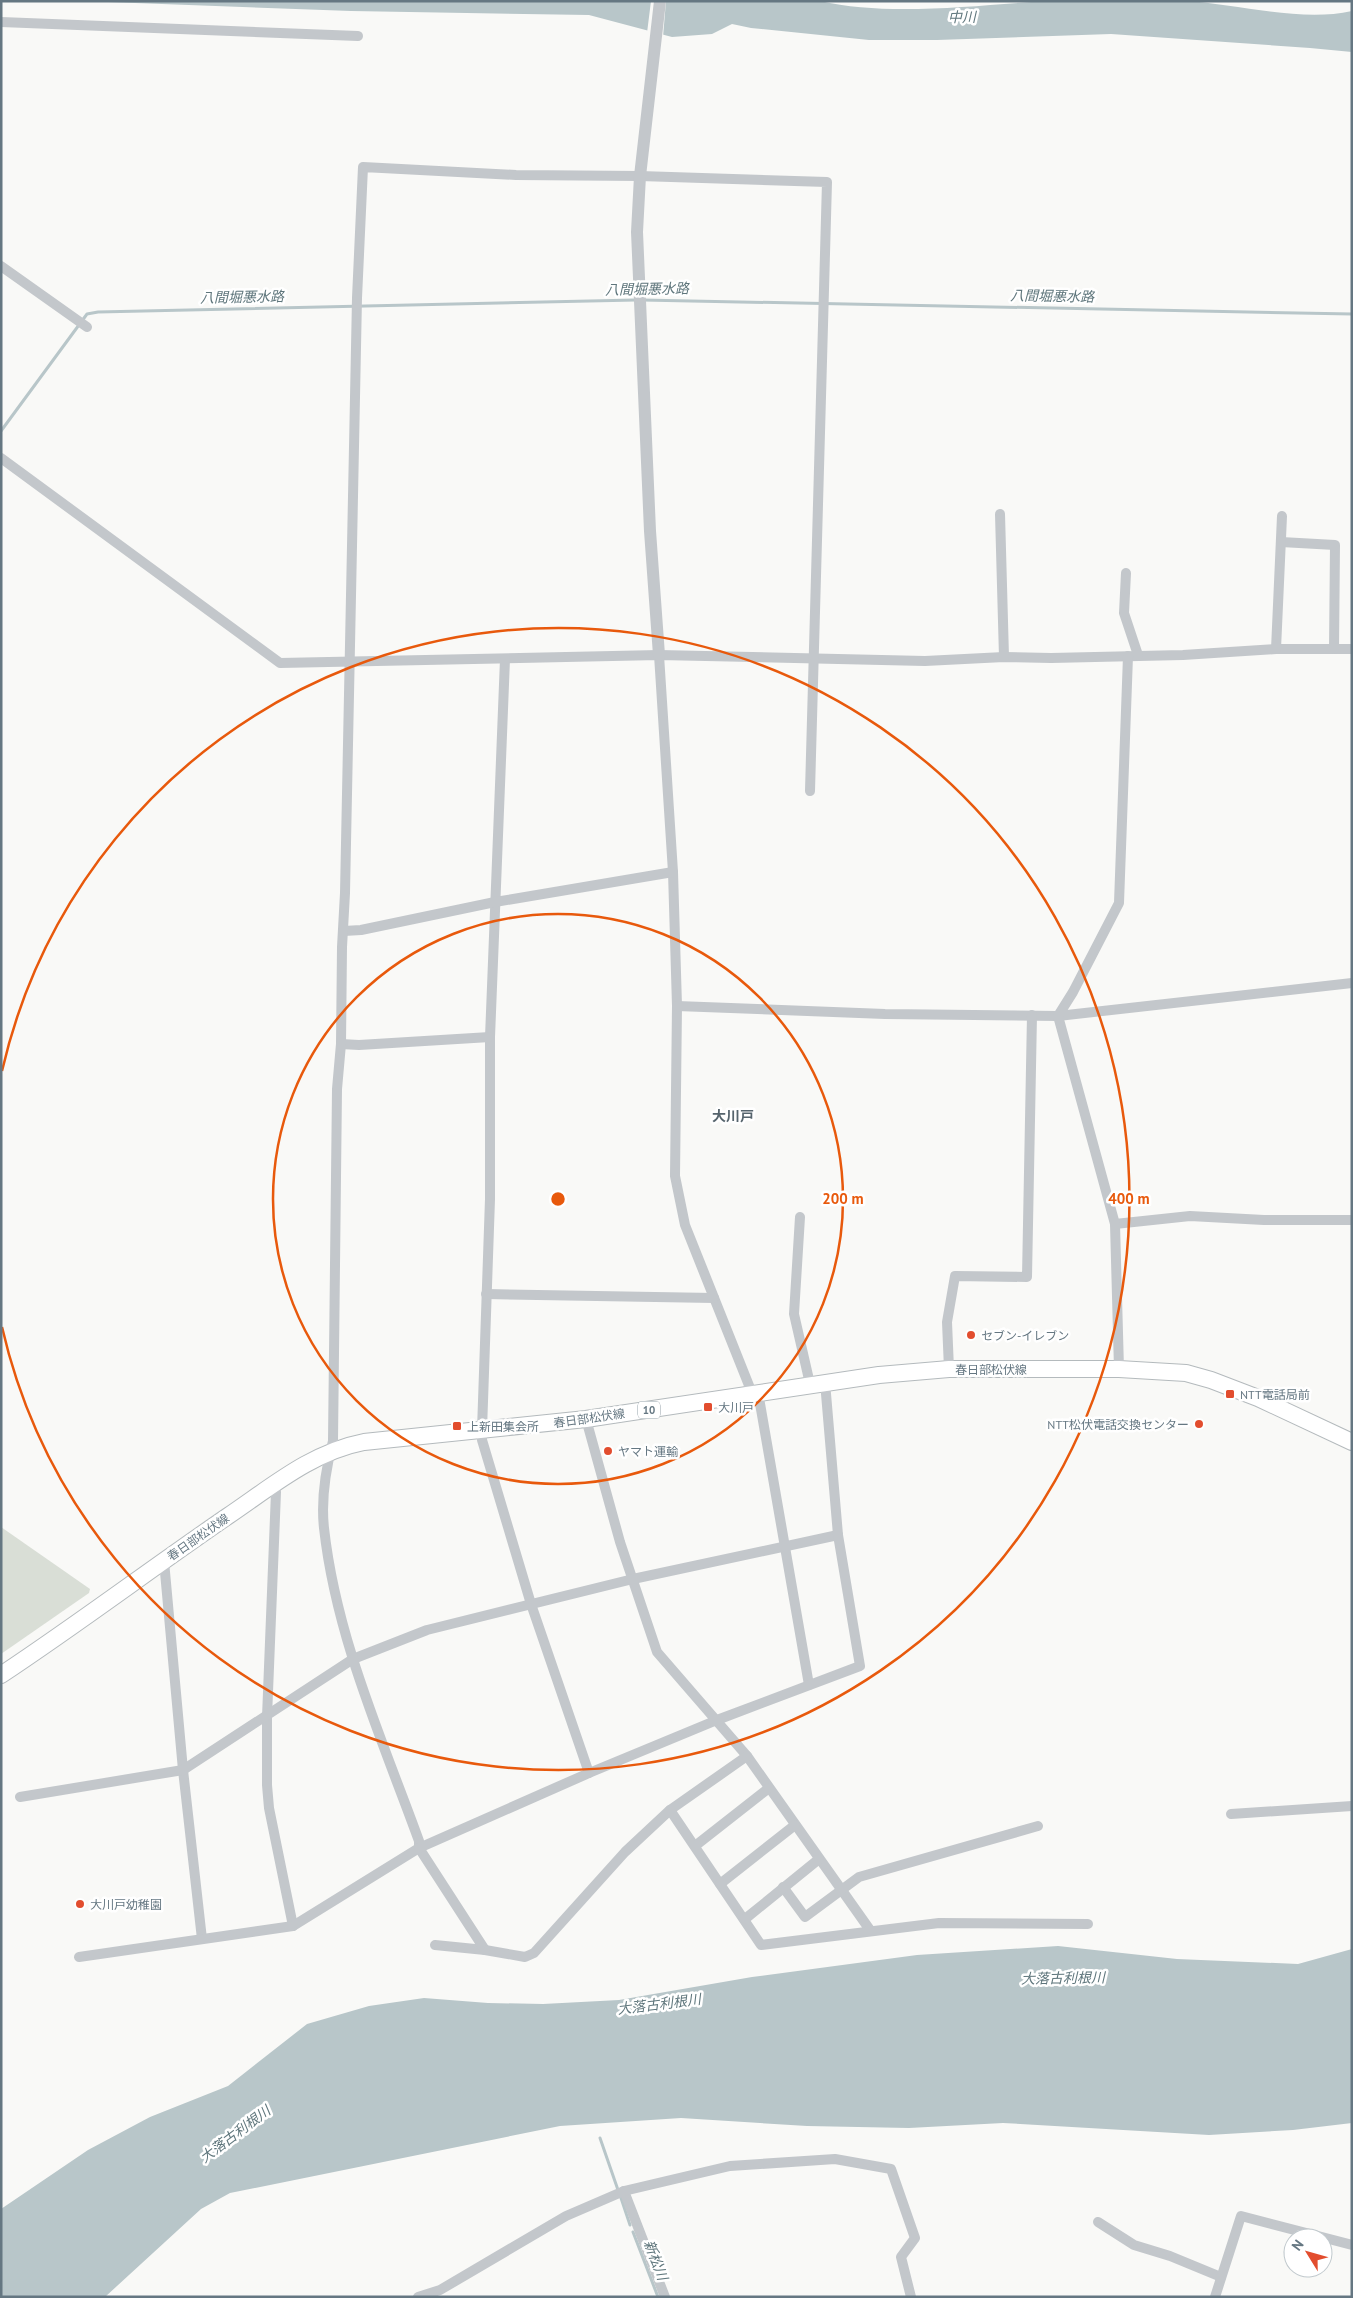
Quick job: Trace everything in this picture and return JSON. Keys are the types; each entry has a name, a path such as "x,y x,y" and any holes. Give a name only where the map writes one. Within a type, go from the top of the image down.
{"main road":[{"name":"春日部松伏線","path":"1,1675 274,1485 316,1457 344,1446 397,1437 586,1419 818,1383 949,1369 1119,1369 1186,1374 1212,1380 1258,1398 1352,1442"}],"street":[{"path":"660,1 637,216 650,531 673,872 677,1006 675,1176 685,1226 755,1393 785,1546 809,1685"},
{"path":"1,22 358,36"},
{"path":"485,1950 419,1848 419,1841 353,1660 337,1605 324,1528 324,1498 330,1450 333,1441 337,1089 344,931 357,298 363,167 516,175 640,176 827,182 812,658 810,792"},
{"path":"1,266 86,327"},
{"path":"1,458 280,663 659,655 925,661 1004,657 1133,656 1276,649 1352,649"},
{"path":"1000,514 1004,657"},
{"path":"1276,649 1282,516"},
{"path":"1281,542 1336,545 1334,649"},
{"path":"1119,1369 1115,1224 1058,1016 1119,903 1133,656 1124,613 1126,573"},
{"path":"505,659 490,1037 490,1199 482,1440 531,1604 589,1773"},
{"path":"344,931 361,930 495,902 673,872"},
{"path":"677,1006 885,1014 1058,1016 1352,983"},
{"path":"949,1369 947,1322 955,1276 1027,1277 1032,1015"},
{"path":"340,1044 358,1045 490,1037"},
{"path":"1115,1224 1190,1216 1264,1220 1352,1220"},
{"path":"79,1957 293,1926 419,1848 589,1773 716,1720 860,1666 838,1534 818,1383 794,1314 800,1217"},
{"path":"486,1294 714,1298"},
{"path":"586,1419 620,1542 657,1652 747,1756 870,1930"},
{"path":"274,1485 276,1492 267,1717 269,1808 293,1926"},
{"path":"20,1797 183,1770 353,1660 427,1630 633,1579 838,1534"},
{"path":"164,1561 183,1770 202,1939"},
{"path":"435,1945 485,1950 525,1957 534,1953 624,1852 670,1810 747,1756"},
{"path":"695,1846 769,1788"},
{"path":"1230,1814 1352,1806"},
{"path":"670,1810 761,1945 870,1930 939,1923 1088,1924"},
{"path":"720,1884 795,1825"},
{"path":"782,1887 805,1917 860,1878 1038,1826"},
{"path":"745,1919 782,1887 819,1859"},
{"path":"418,2297 440,2290 566,2216 624,2191 730,2166 835,2159 891,2169 915,2238 901,2257 911,2297"},
{"path":"624,2191 664,2297"},
{"path":"1215,2297 1241,2216 1352,2245"},
{"path":"1098,2222 1134,2246 1170,2256 1221,2277"}],"shaded area":[{"path":"1,1527 90,1589 89,1593 1,1654"}],"water":[{"name":"中川","path":"81,1 820,1 847,6 903,9 1046,1 1183,1 1204,2 1289,14 1332,14 1352,11 1352,52 1111,34 937,40 869,40 751,28 732,24 712,34 672,37 589,15 351,11"},
{"name":"大落古利根川","path":"1058,1946 1177,1959 1298,1964 1352,1949 1352,2123 1293,2130 1209,2135 1003,2123 909,2128 807,2126 681,2118 560,2126 230,2193 201,2209 105,2297 1,2297 1,2209 88,2150 150,2117 228,2086 307,2024 369,2006 424,1998 488,2003 543,2004 619,2000 752,1977 917,1955"}],"pier":[{"path":"651,1 666,1 663,37 647,33"}],"waterway":[{"name":"八間堀悪水路","path":"1,431 87,314 98,312 636,300"},
{"name":"八間堀悪水路","path":"642,300 1352,314"},
{"name":"新松川","path":"600,2138 618,2190"},
{"name":"新松川","path":"621,2198 630,2225"},
{"name":"新松川","path":"633,2232 658,2297"}],"place":[{"name":"セブン-イレブン","path":"971,1335"},
{"name":"NTT電話局前","path":"1230,1394"},
{"name":"大川戸","path":"708,1407"},
{"name":"NTT松伏電話交換センター","path":"1199,1424"},
{"name":"上新田集会所","path":"457,1426"},
{"name":"ヤマト運輸","path":"608,1451"},
{"name":"大川戸幼稚園","path":"80,1904"}],"district":[{"name":"大川戸","path":"733,1116"}]}
